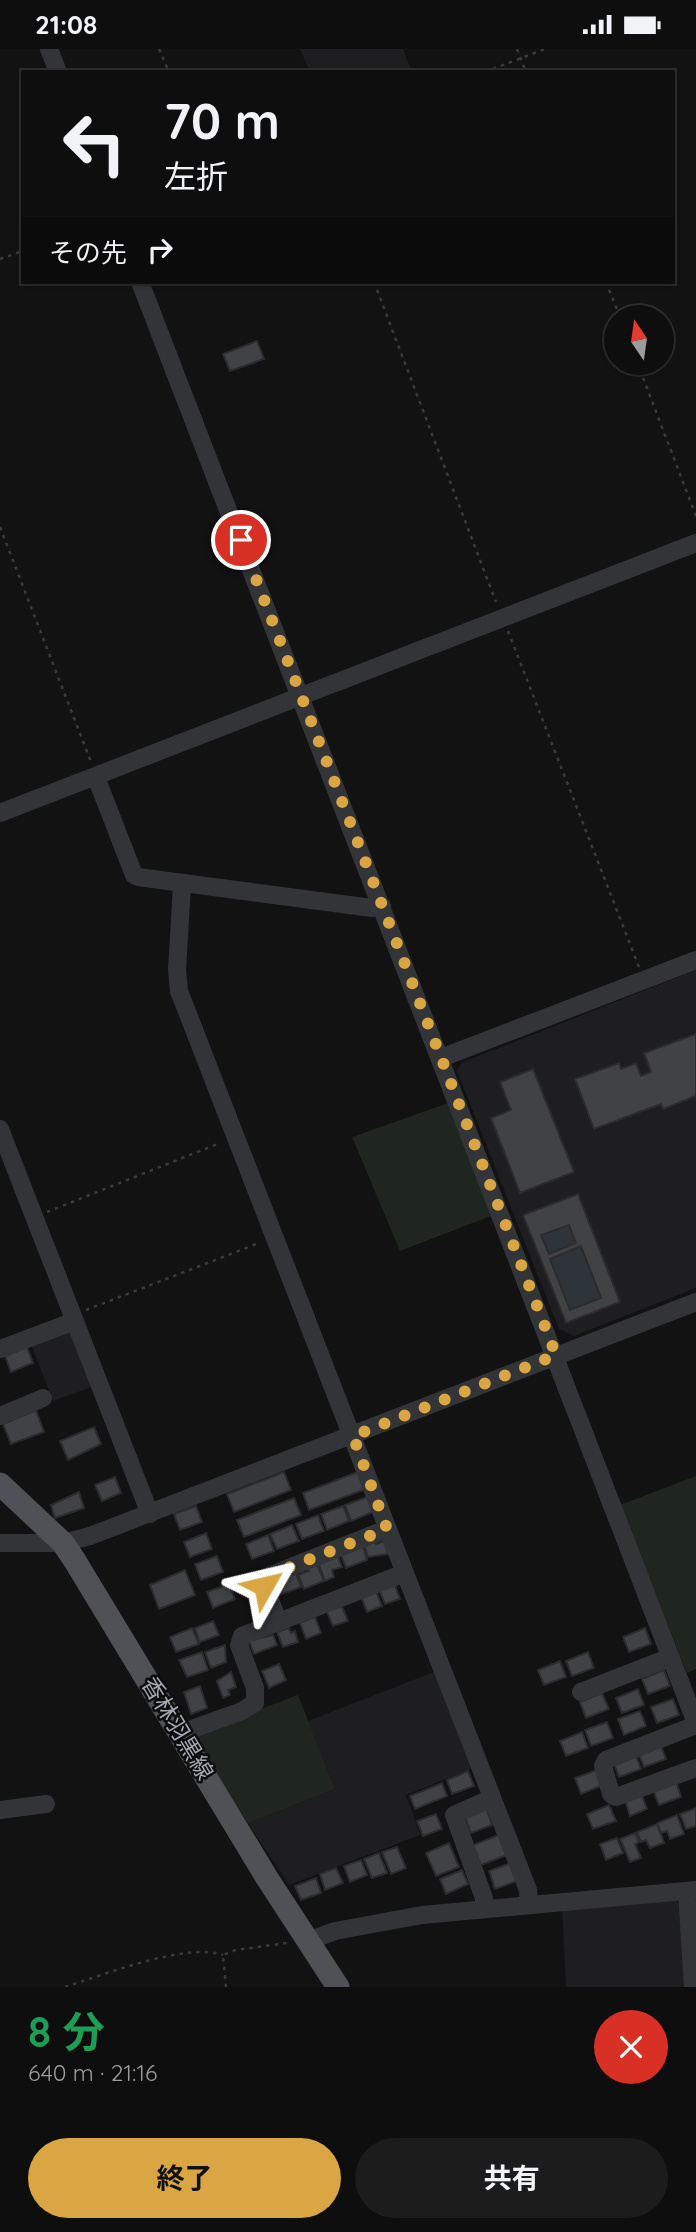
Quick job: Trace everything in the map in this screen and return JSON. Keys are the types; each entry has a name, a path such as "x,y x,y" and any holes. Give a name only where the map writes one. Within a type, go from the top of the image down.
{"main road":[{"name":"香林羽黒線","path":"0,1484 63,1543 267,1878 338,1987"}],"street":[{"path":"49,49 57,70"},
{"path":"141,284 556,1355 696,1724 606,1760 603,1766 611,1794 616,1797 696,1768"},
{"path":"0,813 696,543"},
{"path":"96,778 134,875 182,885 372,908 382,906"},
{"path":"182,885 177,970 179,991 492,1798 527,1890 529,1903"},
{"path":"441,1058 696,960"},
{"path":"0,1129 149,1514"},
{"path":"0,1543 63,1543 149,1514 696,1302"},
{"path":"0,1349 74,1318"},
{"path":"0,1416 43,1398"},
{"path":"278,1622 264,1579 387,1529"},
{"path":"181,1733 242,1711 255,1703 255,1688 239,1641 242,1636 405,1573"},
{"path":"581,1692 671,1657"},
{"path":"484,1908 454,1815 492,1798"},
{"path":"0,1810 46,1804"},
{"path":"308,1941 335,1930 484,1908 692,1891 693,1987"}],"path":[{"path":"159,49 168,70"},
{"path":"517,49 525,70"},
{"path":"490,70 545,49"},
{"path":"0,260 21,252"},
{"path":"607,284 615,305"},
{"path":"642,375 696,516"},
{"path":"0,527 96,778"},
{"path":"34,1217 236,1137"},
{"path":"74,1318 276,1237"},
{"path":"65,1987 145,1962 195,1951 211,1951 223,1955 236,1950 308,1941"},
{"path":"223,1955 226,1987"}],"shaded area":[{"path":"300,49 403,49 411,70 309,70"},
{"path":"696,970 696,1288 574,1336 559,1329 457,1071 461,1063"},
{"path":"451,1102 496,1214 400,1251 352,1137"},
{"path":"569,1225 576,1243 549,1254 541,1235"},
{"path":"581,1246 601,1298 570,1310 550,1259"},
{"path":"66,1331 74,1335 94,1386 53,1401 31,1344"},
{"path":"696,1476 696,1669 687,1673 620,1505"},
{"path":"439,1670 476,1767 406,1795 420,1835 289,1885 248,1823 335,1789 308,1721"},
{"path":"298,1695 335,1789 248,1823 194,1737 197,1733"},
{"path":"674,1898 682,1907 687,1987 566,1987 562,1908"}],"building":[{"path":"257,341 264,359 230,371 223,354"},
{"path":"696,1034 696,1096 663,1109 661,1104 594,1129 575,1079 619,1063 621,1069 636,1063 641,1076 651,1072 644,1053"},
{"path":"533,1069 574,1172 520,1193 491,1118 511,1110 500,1082"},
{"path":"578,1194 620,1302 566,1323 523,1215","holes":["569,1225 576,1243 549,1254 541,1235","581,1246 601,1298 570,1310 550,1259"]},
{"path":"27,1347 33,1363 11,1372 5,1356"},
{"path":"36,1410 44,1432 11,1444 3,1424"},
{"path":"94,1427 101,1444 68,1460 60,1441"},
{"path":"360,1471 366,1489 309,1510 303,1493"},
{"path":"284,1472 291,1490 234,1512 227,1494"},
{"path":"115,1477 121,1493 102,1501 95,1485"},
{"path":"79,1492 84,1508 55,1518 51,1505"},
{"path":"367,1497 373,1512 351,1521 345,1505"},
{"path":"294,1498 301,1515 244,1537 237,1520"},
{"path":"196,1506 202,1522 180,1530 174,1514"},
{"path":"343,1506 349,1521 327,1530 321,1514"},
{"path":"318,1515 324,1531 302,1539 296,1524"},
{"path":"292,1525 299,1541 277,1549 270,1534"},
{"path":"206,1533 212,1549 190,1557 184,1542"},
{"path":"268,1535 274,1551 252,1559 246,1544"},
{"path":"375,1540 376,1544 384,1541 388,1554 368,1557 364,1544"},
{"path":"362,1544 367,1560 346,1568 340,1552"},
{"path":"337,1554 342,1567 332,1570 334,1577 325,1581 318,1562"},
{"path":"217,1556 223,1572 201,1580 195,1564"},
{"path":"316,1562 324,1581 304,1589 298,1575 309,1571 307,1566"},
{"path":"185,1570 195,1595 159,1609 150,1585"},
{"path":"295,1571 301,1587 279,1595 274,1584 281,1582 282,1576"},
{"path":"394,1583 400,1599 385,1604 379,1589"},
{"path":"229,1584 235,1599 213,1608 207,1592"},
{"path":"376,1591 382,1606 367,1612 361,1596"},
{"path":"341,1604 348,1621 333,1626 326,1610"},
{"path":"315,1617 321,1633 306,1639 300,1623"},
{"path":"213,1621 219,1635 200,1642 195,1628"},
{"path":"192,1628 199,1644 176,1652 170,1637"},
{"path":"289,1628 291,1633 295,1631 298,1642 283,1647 277,1632"},
{"path":"645,1628 651,1644 629,1652 623,1637"},
{"path":"273,1635 277,1645 254,1654 249,1641"},
{"path":"225,1645 226,1662 211,1668 205,1652"},
{"path":"202,1652 208,1670 187,1677 179,1660"},
{"path":"588,1652 594,1668 572,1676 566,1661"},
{"path":"560,1661 566,1677 544,1685 538,1670"},
{"path":"279,1664 286,1680 269,1688 262,1671"},
{"path":"664,1670 670,1686 648,1694 642,1679"},
{"path":"231,1672 236,1687 228,1690 230,1695 223,1698 217,1681"},
{"path":"200,1686 207,1708 191,1714 184,1692"},
{"path":"638,1689 644,1705 622,1713 616,1698"},
{"path":"602,1693 609,1709 586,1718 580,1702"},
{"path":"673,1699 679,1715 657,1723 651,1707"},
{"path":"640,1711 646,1726 624,1735 618,1719"},
{"path":"607,1722 613,1738 591,1746 585,1730"},
{"path":"582,1732 588,1748 566,1756 560,1741"},
{"path":"660,1743 666,1759 644,1767 638,1752"},
{"path":"635,1753 641,1769 619,1777 613,1761"},
{"path":"597,1770 603,1785 581,1794 575,1778"},
{"path":"468,1771 474,1786 452,1794 447,1780"},
{"path":"676,1781 681,1797 659,1805 653,1790"},
{"path":"442,1783 447,1796 415,1809 410,1796"},
{"path":"641,1793 647,1809 630,1816 625,1800"},
{"path":"609,1805 616,1821 593,1829 587,1814"},
{"path":"486,1807 492,1825 471,1833 464,1814"},
{"path":"696,1808 696,1826 686,1829 680,1814"},
{"path":"436,1814 442,1829 423,1836 417,1821"},
{"path":"677,1815 684,1834 670,1839 667,1831 661,1833 657,1823"},
{"path":"657,1824 664,1843 650,1848 646,1840 641,1842 637,1832"},
{"path":"635,1833 639,1842 635,1844 641,1858 630,1862 620,1839"},
{"path":"499,1835 507,1855 481,1865 473,1845"},
{"path":"617,1838 623,1853 606,1860 600,1844"},
{"path":"449,1843 459,1867 436,1876 426,1853"},
{"path":"397,1847 406,1868 391,1874 382,1852"},
{"path":"379,1853 387,1873 372,1878 364,1859"},
{"path":"361,1860 367,1875 350,1882 344,1866"},
{"path":"511,1863 517,1881 495,1889 489,1871"},
{"path":"336,1868 343,1883 325,1890 320,1874"},
{"path":"462,1870 468,1884 446,1894 440,1879"},
{"path":"316,1878 321,1893 301,1900 295,1886"}],"route":[{"path":"241,540 556,1355 353,1436 387,1529 272,1574 264,1579 264,1586"}]}
